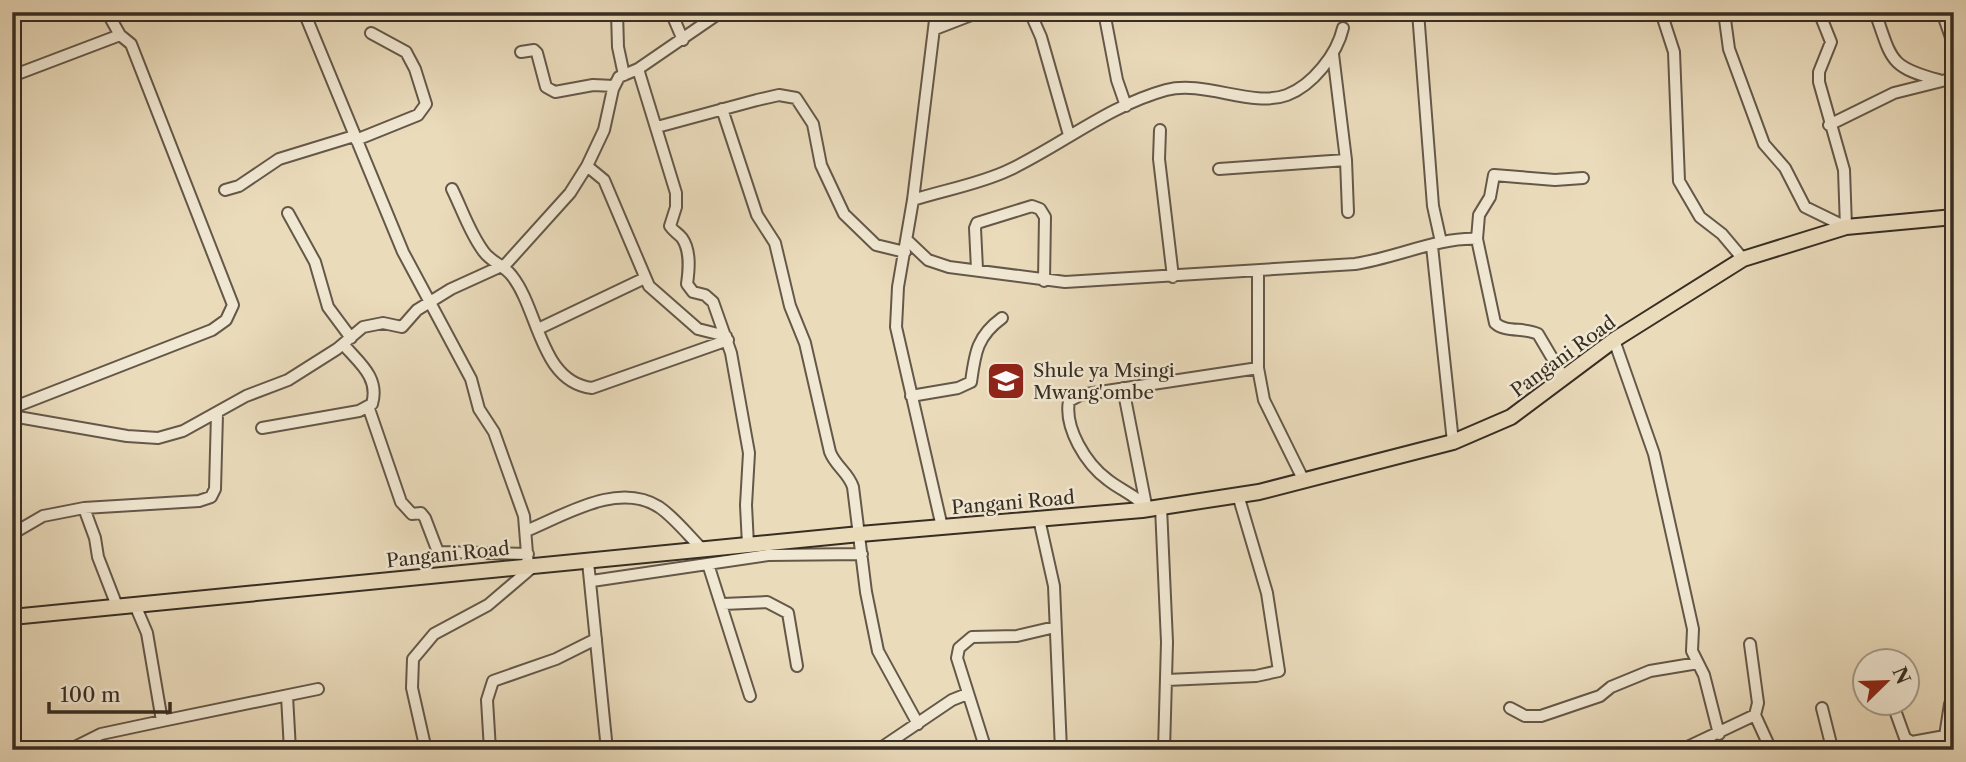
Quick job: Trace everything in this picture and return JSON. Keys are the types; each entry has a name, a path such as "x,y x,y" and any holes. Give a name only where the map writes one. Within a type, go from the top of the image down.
{"main road":[{"name":"Pangani Road","path":"12,617 530,562 588,562 702,549 1154,508 1238,495 1453,442 1511,417 1614,340 1743,260 1846,226 1954,217"}],"street":[{"path":"12,408 212,330 226,320 233,305 143,71 131,44 120,35 107,12"},
{"path":"304,12 403,253 471,379 479,409 494,432 526,531 530,562"},
{"path":"617,12 618,47 624,75"},
{"path":"671,12 683,40"},
{"path":"12,416 127,436 158,438 183,431 246,396 288,380 347,341 363,327 375,323 402,327 416,310 500,267 514,256 570,193 587,166 604,130 614,86 624,75 638,69 722,12"},
{"path":"936,12 913,200 898,287 896,327 942,527"},
{"path":"936,29 979,12"},
{"path":"1030,12 1041,37 1069,135"},
{"path":"1104,12 1117,80 1126,106"},
{"path":"1418,12 1453,442"},
{"path":"1661,12 1674,52 1679,181 1700,217 1723,234 1743,260"},
{"path":"1724,12 1729,49 1764,144 1785,168 1805,206 1846,226 1844,170 1829,125 1825,98 1819,82 1819,72 1831,41 1819,12"},
{"path":"1875,12 1896,64 1907,72 1942,81"},
{"path":"1942,12 1954,46"},
{"path":"913,200 1008,170 1126,106 1167,90 1186,88 1273,99 1289,94 1304,85 1333,54 1343,28"},
{"path":"225,190 239,186 279,159 355,138 418,115 426,104 415,69 405,52 371,33"},
{"path":"12,76 120,35"},
{"path":"521,52 534,50 537,53 546,87 555,92 593,85 614,86"},
{"path":"1333,54 1346,160 1348,212"},
{"path":"638,69 676,193 676,207 670,226 682,238 687,250 687,284 693,292 705,295 713,302 727,338 749,453 746,505 748,545"},
{"path":"1829,125 1894,93 1954,78"},
{"path":"657,127 779,95 796,98 813,124 821,165 844,214 876,244 906,246 928,260 949,267 978,269 1044,281 1173,278 1355,264 1391,258 1437,244 1477,239"},
{"path":"722,109 757,215 775,243 790,306 805,343 830,452 835,465 849,476 853,486 878,651 918,724"},
{"path":"1160,130 1159,159 1173,278"},
{"path":"1219,169 1346,160"},
{"path":"587,166 604,180 649,286 698,329 727,338"},
{"path":"1564,378 1538,334 1530,330 1500,328 1495,323 1477,239 1479,215 1490,197 1494,175 1555,180 1583,178"},
{"path":"453,189 484,252 515,281 564,377 577,386 593,388 727,338"},
{"path":"978,269 975,228 977,223 1032,206 1041,209 1045,217 1044,281"},
{"path":"262,428 324,418 368,406 374,396 368,371 328,307 315,262 288,213"},
{"path":"1258,271 1258,368 1264,400 1303,479"},
{"path":"538,329 645,278"},
{"path":"911,396 958,388 971,382 975,350 980,338 1002,318"},
{"path":"1614,340 1654,454 1693,629 1692,651 1719,734"},
{"path":"1154,508 1108,480 1092,464 1071,428 1066,413 1069,401 1080,395 1258,368"},
{"path":"1123,388 1136,468 1154,508 1166,582 1167,680 1164,750"},
{"path":"368,406 401,502 412,513 421,513 425,518 438,552 530,562"},
{"path":"12,534 43,516 84,508 199,502 211,497 215,489 217,414"},
{"path":"1167,680 1256,676 1279,671 1267,593 1238,495"},
{"path":"526,531 606,499 635,499 661,508 702,549"},
{"path":"84,508 95,538 98,557 117,607"},
{"path":"1039,519 1054,586 1061,750"},
{"path":"592,581 768,555 862,554"},
{"path":"426,750 414,701 413,659 434,634 488,605 530,562"},
{"path":"588,562 607,750"},
{"path":"708,564 723,604 750,696"},
{"path":"723,604 767,603 788,613 797,666"},
{"path":"135,605 147,633 162,721"},
{"path":"986,750 957,658 963,642 972,637 1017,636 1055,627"},
{"path":"491,750 487,700 493,681 555,659 596,639"},
{"path":"1750,644 1758,703 1755,715 1771,750"},
{"path":"1510,708 1525,716 1541,716 1600,696 1611,687 1650,671 1698,663"},
{"path":"69,750 102,734 318,689"},
{"path":"882,749 952,700 967,694"},
{"path":"287,696 290,750"},
{"path":"1950,704 1945,736 1950,750"},
{"path":"1822,708 1831,744 1829,750"},
{"path":"1681,750 1755,715"},
{"path":"1897,716 1905,738 1912,742 1945,736"}],"place":[{"name":"Shule ya Msingi Mwang'ombe","path":"1006,381"}]}
